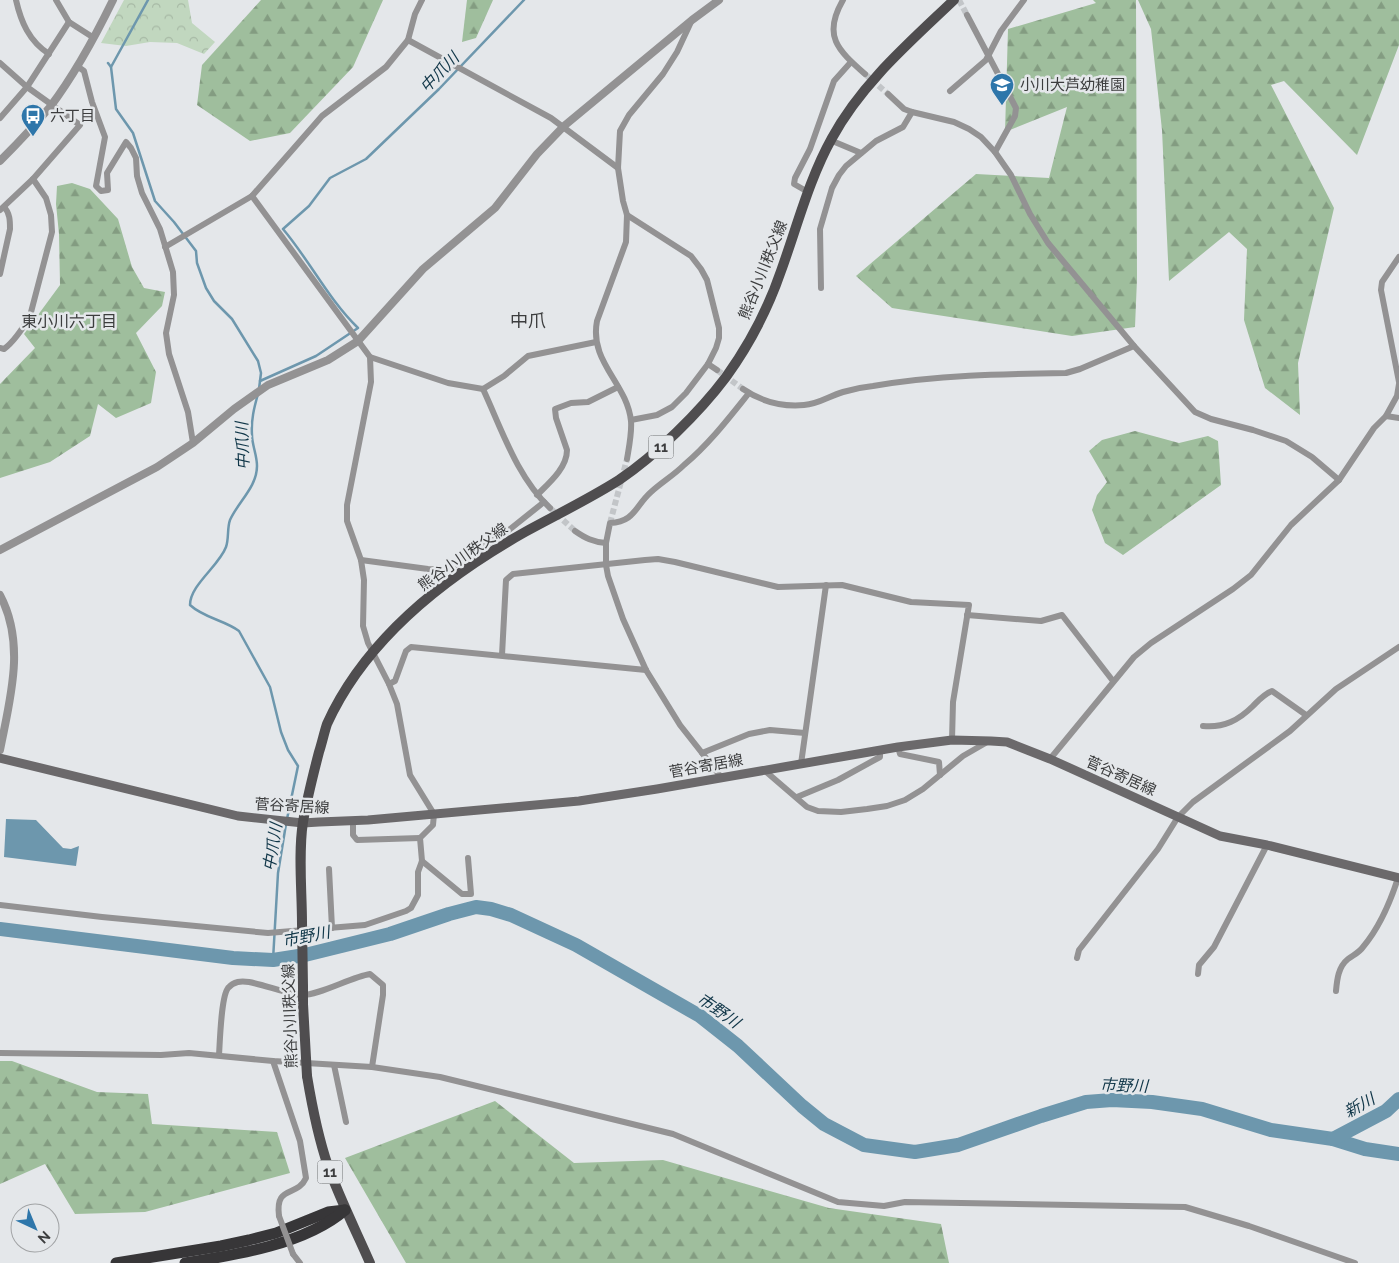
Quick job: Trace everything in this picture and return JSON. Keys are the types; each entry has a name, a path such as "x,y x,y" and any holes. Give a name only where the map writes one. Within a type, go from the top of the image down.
{"highway":[{"path":"116,1263 249,1240 276,1233 328,1212 346,1210"},
{"path":"186,1263 234,1255 282,1241 332,1221 346,1210"}],"main road":[{"name":"熊谷小川秩父線","path":"370,1263 328,1166 319,1137 307,1076 303,996 303,823 311,781 326,727 344,691 372,651 407,616 450,581 497,548 619,480 661,446 700,408 726,376 755,331 778,280 808,192 830,140 844,116 860,94 954,0"},
{"name":"菅谷寄居線","path":"0,758 238,816 303,823 353,821 579,801 658,789 898,746 952,740 1007,742 1050,758 1220,836 1267,845 1399,878"}],"street":[{"path":"16,0 24,26 31,38 49,54"},
{"path":"56,0 69,22 94,38"},
{"path":"0,161 27,134 51,105 94,38 113,0"},
{"path":"165,247 252,196 322,116 386,68 408,40 415,14 422,0"},
{"path":"0,550 157,468 193,443 234,409 268,385 328,360 358,341 423,269 495,208 537,154 564,126 692,20 719,0"},
{"path":"843,0 834,21 834,32 838,48 865,74"},
{"path":"950,91 988,57 1001,31 1024,0"},
{"path":"967,15 1016,108 1015,116 995,152"},
{"path":"627,459 631,420 625,402 600,357 596,342 596,321 626,242 628,215 623,201 618,168 620,131 629,115 663,74 677,52 692,20"},
{"path":"0,118 28,87 69,22"},
{"path":"408,40 551,118 618,168"},
{"path":"808,192 794,184 795,178 810,149 834,82 851,62"},
{"path":"0,63 51,105 80,125 33,179 2,209 7,211 10,229 0,274"},
{"path":"77,66 84,71 92,102 105,138 96,186 102,191 108,190 107,173 126,142 136,158 137,176 142,193 160,228 173,272 174,294 166,333 169,354 188,412 193,443"},
{"path":"888,94 904,109 962,125 981,137 995,152 1011,175 1030,214 1048,243 1134,346 1196,412 1211,419 1286,441 1312,456 1339,480"},
{"path":"821,288 820,244 822,220 832,188 839,174 876,141 903,127 912,112"},
{"path":"830,140 860,154"},
{"path":"0,348 4,349 9,345 25,326 30,316 52,232 46,198 33,179"},
{"path":"252,196 370,358 371,382 347,505 347,521 361,560 364,580 363,626 368,643 397,704 410,775 434,814 433,825 420,838 358,840 353,835 353,821"},
{"path":"628,215 691,256 707,280 719,328 716,348 708,364 686,393 672,407 657,415 631,420"},
{"path":"1050,758 1134,657 1151,643 1233,589 1250,575 1291,525 1339,480 1374,428 1386,416 1396,396 1399,383 1381,290 1382,282 1399,257"},
{"path":"370,358 448,384 483,389 504,376 528,356 596,342"},
{"path":"721,777 680,725 646,670 623,619 606,565 606,543 610,523 620,522 630,517 650,493 685,465 717,433 746,391 764,401 803,406 820,403 844,392 860,388 904,381 963,375 1066,373 1134,346"},
{"path":"708,364 718,370"},
{"path":"537,495 560,469 567,455 568,450 556,418 555,409 571,403 588,402 618,388"},
{"path":"483,389 526,480 550,508"},
{"path":"1386,416 1399,418"},
{"path":"361,560 448,570 509,530 544,502"},
{"path":"575,531 585,538 606,543"},
{"path":"502,656 506,584 508,577 513,574 658,559 778,587 842,585 911,602 969,605 953,702 952,740"},
{"path":"801,764 826,585"},
{"path":"0,595 6,607 14,638 15,660 0,750"},
{"path":"967,615 1041,621 1062,615 1113,680"},
{"path":"389,684 395,681 406,651 411,647 646,670"},
{"path":"1077,958 1079,950 1158,849 1178,817 1193,802 1290,731 1336,690 1399,647"},
{"path":"1203,726 1222,726 1232,722 1248,711 1266,693 1272,691 1306,715"},
{"path":"702,753 749,734 770,730 805,733"},
{"path":"764,770 808,807 818,811 841,812 867,809 887,806 905,800 922,789 963,756 990,741"},
{"path":"898,746 900,754 939,762 940,775"},
{"path":"797,797 838,780 880,757 880,750"},
{"path":"0,905 268,933 365,925 411,908 418,895 418,872 422,861 420,838"},
{"path":"1198,974 1199,965 1214,947 1267,845"},
{"path":"422,861 462,894 471,894 468,858"},
{"path":"330,869 332,928"},
{"path":"1336,991 1341,967 1363,948 1379,924 1391,901 1399,878"},
{"path":"219,1055 225,994 233,983 240,981 250,982 303,996 370,974 383,985 372,1067"},
{"path":"0,1053 161,1055 189,1053 273,1061 372,1067 440,1077 673,1134 838,1202 884,1206 905,1202 1185,1207 1249,1226 1355,1263"},
{"path":"273,1061 300,1141 306,1171 306,1178 301,1186 284,1194 278,1206 279,1216 293,1254 300,1263"},
{"path":"334,1064 346,1122"}],"green space":[{"path":"124,0 188,0 192,23 215,42 204,54 177,43 150,42 126,46 101,43"},
{"path":"261,0 383,0 353,67 290,133 250,141 197,105 202,65"},
{"path":"467,0 493,0 476,38 462,42"},
{"path":"1093,0 1136,0 1137,279 1135,327 1072,336 892,308 856,276 976,174 1049,178 1067,107 1005,132 1008,29 1096,3"},
{"path":"1138,0 1399,0 1399,45 1357,155 1284,81 1271,85 1334,208 1298,363 1300,415 1265,388 1244,320 1247,249 1229,232 1169,281 1162,130 1151,29"},
{"path":"72,183 90,189 118,219 132,267 144,288 165,292 162,306 136,333 156,372 151,403 116,418 98,404 90,436 50,462 0,478 0,384 35,348 24,334 60,285 59,234 56,204 57,186"},
{"path":"1135,431 1179,443 1208,436 1218,441 1221,485 1123,555 1105,543 1092,510 1097,495 1107,482 1089,451 1102,440"},
{"path":"0,1061 12,1061 97,1092 148,1094 152,1124 277,1132 290,1173 145,1212 75,1214 45,1164 0,1184"},
{"path":"495,1101 574,1163 663,1160 829,1208 941,1224 949,1263 406,1263 345,1158"}],"water":[{"path":"6,819 36,820 63,848 71,849 79,846 76,866 4,857"}],"waterway":[{"path":"111,67 148,0"},
{"name":"中爪川","path":"260,381 316,356 358,328 337,305 283,229 309,206 330,178 366,159 439,89 524,0"},
{"path":"108,63 111,67 116,109 133,133 155,201 196,251 197,263 206,288 214,301 232,319 258,361 261,373 259,389"},
{"name":"中爪川","path":"258,394 252,424 252,439 257,466 254,481 230,520 226,547 195,590 190,605 201,613 239,631 270,687 281,732 288,750 298,766 287,819"},
{"name":"中爪川","path":"273,960 278,873 286,824"},
{"name":"市野川","path":"0,929 233,958 273,960 305,955 390,934 476,907 491,909 511,915 576,945 700,1016 738,1046 824,1124 864,1145 915,1152 958,1145 1086,1102 1112,1100 1152,1102 1202,1109 1271,1130 1333,1139 1365,1149 1399,1154"},
{"name":"新川","path":"1333,1139 1386,1111 1399,1099"}],"tunnel":[{"path":"959,0 967,15"},
{"path":"865,74 888,94"},
{"path":"717,370 743,389"},
{"path":"610,523 627,459"},
{"path":"550,508 575,531"}],"place":[{"name":"小川大芦幼稚園","path":"1002,106"},
{"name":"六丁目","path":"33,137"}],"district":[{"name":"東小川六丁目","path":"69,321"},
{"name":"中爪","path":"528,321"}]}
